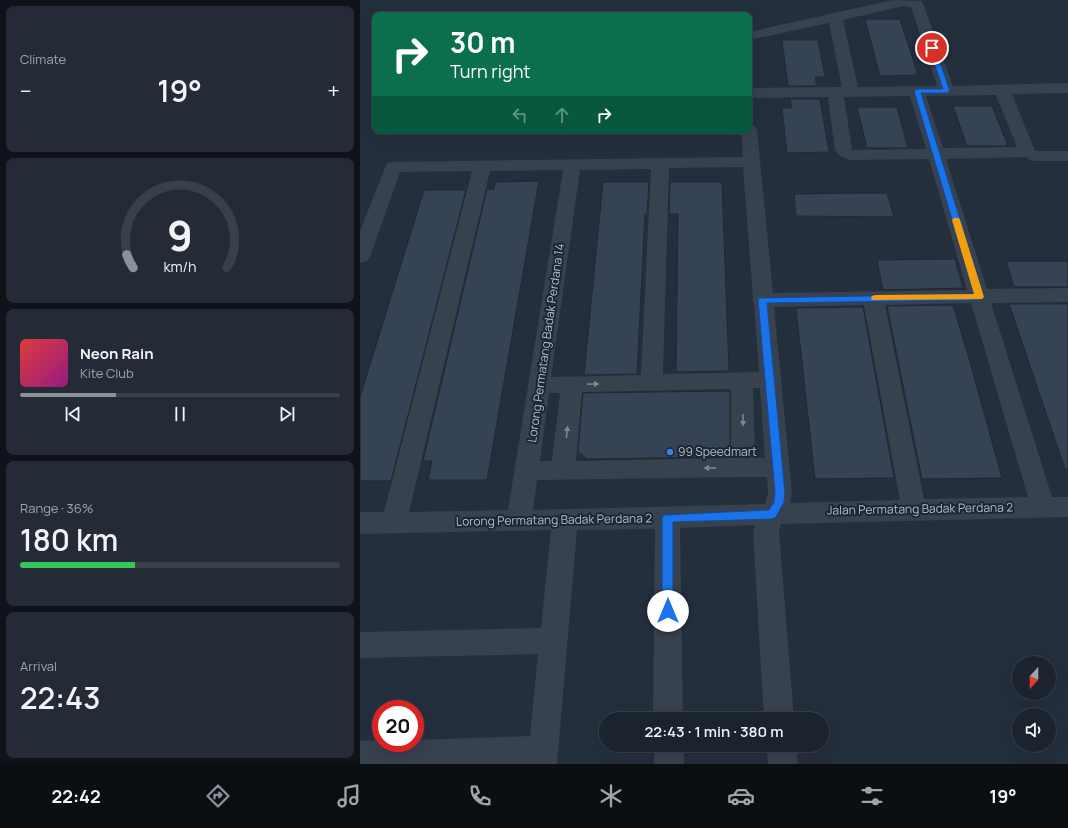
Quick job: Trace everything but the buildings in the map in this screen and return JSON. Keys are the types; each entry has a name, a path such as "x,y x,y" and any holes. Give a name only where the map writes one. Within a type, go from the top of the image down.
{"street":[{"path":"752,35 903,2 911,2 916,4 947,91"},
{"path":"835,17 843,92 844,150 846,153 851,155 1027,152 1000,90"},
{"path":"752,93 1068,88"},
{"path":"917,91 1043,507"},
{"path":"749,134 779,502 772,514 766,532 779,712"},
{"path":"1035,156 1068,156"},
{"path":"360,257 393,167 752,162"},
{"path":"652,382 660,164"},
{"name":"Lorong Permatang Badak Perdana 14","path":"519,520 572,165"},
{"path":"394,522 482,166"},
{"path":"762,300 1068,295"},
{"path":"873,298 914,509"},
{"path":"540,385 769,380"},
{"path":"742,381 743,468"},
{"path":"563,470 572,384"},
{"path":"527,471 777,467"},
{"name":"Jalan Permatang Badak Perdana 2","path":"772,514 914,509 1068,507"},
{"name":"Lorong Permatang Badak Perdana 2","path":"360,523 668,518 772,514"},
{"path":"668,518 668,712"},
{"path":"360,756 542,758 565,520"},
{"path":"360,645 553,641"},
{"path":"669,752 669,764"},
{"path":"782,752 783,764"}],"slow traffic":[{"path":"875,298 979,297 956,220"}],"place":[{"name":"99 Speedmart","path":"670,452"}],"route":[{"path":"668,611 668,518 772,514 779,502 780,493 762,300 979,297 917,91 947,91 932,48"}]}
